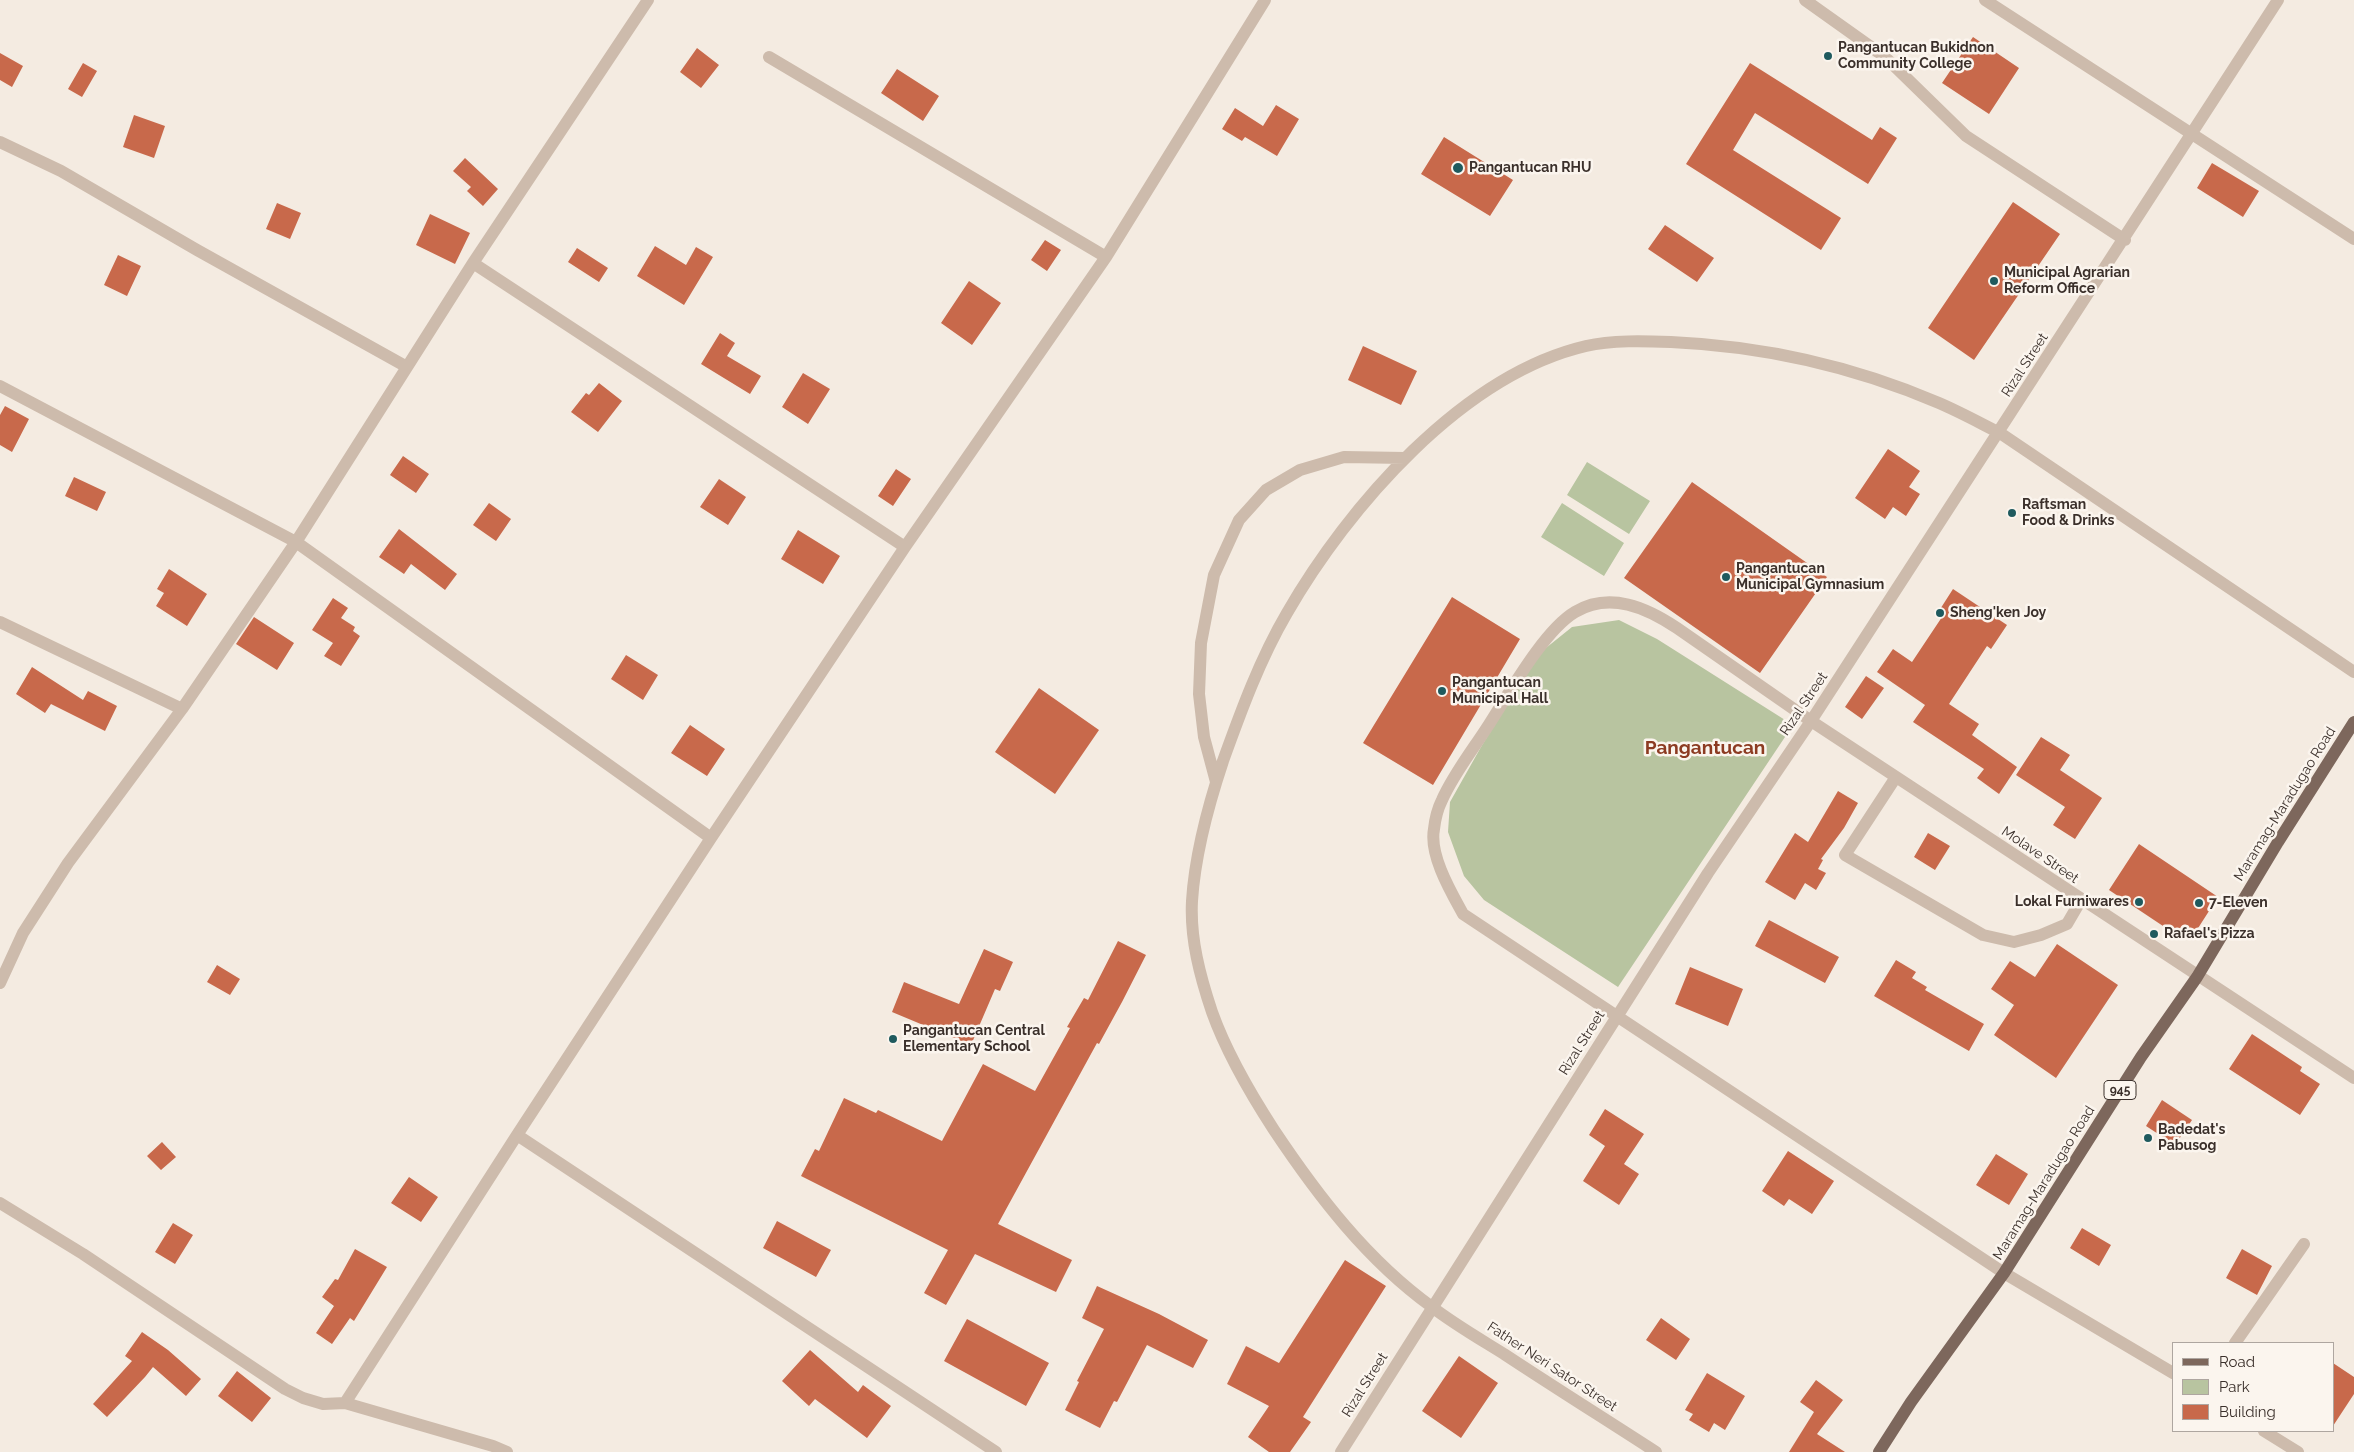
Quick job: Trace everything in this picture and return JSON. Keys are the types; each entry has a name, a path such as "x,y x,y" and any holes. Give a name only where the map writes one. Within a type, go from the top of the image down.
{"main road":[{"name":"Maramag-Maradugao Road","path":"1879,1452 1911,1402 2004,1273 2141,1057 2197,977 2278,842 2354,722"}],"street":[{"path":"0,983 23,933 68,864 182,708 296,542 473,263 648,0"},
{"path":"346,1403 517,1135 711,838 905,548 1106,256 1264,0"},
{"path":"1805,0 1885,57 1966,136 2125,240"},
{"path":"1985,0 2192,136 2354,239"},
{"name":"Rizal Street","path":"1341,1452 1713,865 1811,721 2000,432 2278,0"},
{"path":"769,57 1106,256"},
{"path":"0,142 60,171 407,367"},
{"path":"473,263 905,548"},
{"name":"Father Neri Sator Street","path":"1656,1452 1432,1308 1380,1264 1339,1220 1290,1154 1246,1087 1213,1016 1195,956 1192,902 1200,842 1216,782 1234,729 1260,667 1287,612 1357,511 1405,458 1453,415 1502,382 1546,359 1589,345 1647,341 1707,344 1769,353 1831,366 1939,403 2000,432 2354,672"},
{"path":"0,386 296,542 711,838"},
{"path":"1216,782 1204,737 1199,694 1201,643 1214,575 1239,520 1266,490 1300,470 1344,457 1405,458"},
{"name":"Molave Street","path":"2172,1372 2004,1273 1463,914 1438,864 1433,831 1442,801 1502,703 1546,639 1575,612 1614,601 1633,605 1657,615 1811,721 2197,977 2354,1078"},
{"path":"0,622 182,708"},
{"path":"1896,777 1845,855 1983,935 1998,940 2014,942 2025,940 2067,924 2081,900"},
{"path":"517,1135 996,1452"},
{"path":"0,1203 84,1254 285,1389 303,1398 323,1404 346,1403 493,1446 506,1452"},
{"path":"2236,1342 2304,1244"},
{"path":"2266,1432 2298,1452"}],"green space":[{"path":"1587,462 1650,501 1629,534 1567,495"},
{"path":"1562,503 1624,543 1604,576 1541,537"},
{"path":"1619,620 1657,639 1793,725 1618,987 1484,900 1464,876 1448,832 1450,802 1536,656 1572,627"}],"building":[{"path":"1973,37 2019,68 1989,114 1942,83"},
{"path":"697,48 719,65 701,88 680,72"},
{"path":"0,53 23,66 12,87 0,80"},
{"path":"83,63 97,71 82,97 68,89"},
{"path":"1750,63 1872,140 1880,127 1897,138 1868,184 1755,113 1733,150 1841,218 1821,250 1686,164"},
{"path":"897,69 939,96 923,121 881,93"},
{"path":"1276,105 1299,119 1277,156 1245,137 1242,141 1222,129 1235,108 1263,126"},
{"path":"134,115 165,126 154,158 123,147"},
{"path":"1444,137 1513,180 1490,216 1421,174"},
{"path":"465,158 498,189 483,206 467,191 471,187 453,171"},
{"path":"2212,163 2259,191 2243,217 2197,188"},
{"name":"Municipal Agrarian Reform Office","path":"2013,202 2060,234 1974,360 1928,328"},
{"path":"277,203 301,213 290,239 266,229"},
{"path":"430,214 470,233 455,264 416,245"},
{"path":"1665,225 1714,258 1697,282 1648,249"},
{"path":"1045,240 1061,250 1047,271 1031,260"},
{"path":"655,246 686,265 696,247 713,257 684,305 637,276"},
{"path":"577,248 608,268 599,282 568,262"},
{"path":"118,255 141,266 127,296 104,285"},
{"path":"969,281 1001,303 972,345 941,323"},
{"path":"720,333 735,343 727,356 761,376 750,394 701,364"},
{"path":"1363,346 1417,371 1401,405 1348,380"},
{"path":"803,373 830,389 808,424 782,407"},
{"path":"599,383 622,401 598,432 571,412 586,393 589,395"},
{"path":"5,406 29,419 12,452 0,445 0,415"},
{"path":"1888,449 1920,471 1909,487 1920,494 1906,516 1893,507 1885,519 1855,498"},
{"path":"403,456 429,474 416,493 390,475"},
{"path":"896,469 911,479 893,506 878,496"},
{"path":"74,477 106,492 97,511 65,496"},
{"path":"719,479 746,497 728,525 700,507"},
{"name":"Pangantucan Municipal Gymnasium","path":"1692,482 1827,577 1760,673 1624,578"},
{"path":"489,503 511,519 496,541 473,525"},
{"path":"399,529 457,574 445,590 411,564 404,574 379,557"},
{"path":"798,530 840,556 823,584 781,559"},
{"path":"169,569 207,594 187,626 156,606 164,593 157,589"},
{"path":"1953,589 2007,625 1991,649 1987,646 1949,704 1979,724 1972,735 2017,767 1999,794 1977,778 1984,769 1913,722 1925,705 1877,672 1893,649 1912,662 1942,617 1937,614"},
{"name":"Pangantucan Municipal Hall","path":"1452,597 1520,639 1433,785 1363,743"},
{"path":"333,598 348,608 341,618 355,627 353,631 360,636 341,666 324,656 333,643 312,630"},
{"path":"254,617 294,643 277,670 236,644"},
{"path":"626,655 658,675 643,700 611,679"},
{"path":"32,667 83,700 88,691 117,706 105,731 51,704 45,713 16,694"},
{"path":"1866,676 1884,688 1862,719 1845,707"},
{"path":"1039,688 1099,730 1055,794 995,752"},
{"path":"690,725 725,749 707,776 671,753"},
{"path":"2041,737 2070,755 2060,770 2102,798 2075,839 2053,825 2065,807 2016,775"},
{"path":"1838,791 1858,803 1844,828 1821,859 1823,860 1818,869 1826,873 1816,890 1805,883 1795,900 1765,882 1795,833 1808,842"},
{"path":"1928,833 1950,846 1935,870 1914,857"},
{"path":"2139,844 2218,897 2193,936 2181,938 2109,890"},
{"path":"1769,920 1839,957 1825,983 1755,946"},
{"path":"1118,941 1146,955 1099,1044 1097,1043 998,1224 1072,1260 1056,1292 975,1254 946,1305 924,1293 948,1250 801,1176 815,1149 819,1151 844,1098 876,1113 878,1110 942,1141 983,1064 1035,1091 1070,1028 1067,1027 1084,998 1088,1000"},
{"path":"2057,944 2118,985 2056,1078 1994,1035 2014,1005 1991,989 2010,961 2035,977"},
{"path":"984,949 1013,962 1000,991 995,989 971,1045 892,1012 904,982 959,1004"},
{"path":"1896,960 1916,972 1912,978 1927,987 1925,990 1984,1024 1969,1051 1874,996"},
{"path":"217,965 240,979 230,995 207,982"},
{"path":"1690,967 1743,989 1728,1026 1675,1004"},
{"path":"2252,1034 2302,1067 2300,1071 2320,1084 2300,1115 2229,1069"},
{"path":"2162,1100 2192,1120 2175,1145 2146,1126"},
{"path":"1605,1109 1644,1134 1624,1164 1639,1174 1619,1205 1583,1181 1605,1146 1589,1135"},
{"path":"162,1142 176,1157 161,1170 147,1156"},
{"path":"1788,1151 1834,1181 1812,1214 1789,1199 1784,1206 1762,1191"},
{"path":"1996,1154 2028,1174 2009,1205 1976,1185"},
{"path":"409,1177 438,1197 421,1222 391,1203"},
{"path":"777,1221 831,1250 816,1277 763,1248"},
{"path":"173,1223 193,1235 175,1264 155,1252"},
{"path":"2082,1228 2111,1245 2099,1266 2070,1248"},
{"path":"355,1249 387,1267 354,1321 350,1318 332,1344 316,1333 334,1306 322,1297 335,1279 338,1280"},
{"path":"2242,1249 2272,1266 2257,1295 2226,1278"},
{"path":"1345,1260 1386,1286 1303,1417 1311,1422 1290,1452 1269,1452 1248,1437 1269,1406 1227,1384 1246,1346 1279,1363"},
{"path":"1097,1286 1159,1314 1208,1340 1193,1368 1147,1345 1117,1402 1114,1401 1100,1428 1065,1410 1079,1382 1077,1381 1104,1329 1082,1318"},
{"path":"1661,1318 1690,1339 1676,1360 1646,1340"},
{"path":"967,1319 1049,1363 1026,1406 944,1361"},
{"path":"142,1332 168,1350 201,1379 186,1396 153,1367 107,1417 93,1404 132,1361 125,1356"},
{"path":"810,1350 858,1392 863,1385 891,1406 867,1438 815,1399 809,1406 782,1381"},
{"path":"1459,1356 1498,1383 1461,1438 1422,1411"},
{"path":"2334,1364 2354,1377 2354,1394 2334,1424"},
{"path":"237,1371 271,1398 252,1422 218,1396"},
{"path":"1707,1373 1745,1396 1725,1430 1714,1423 1709,1432 1689,1420 1693,1414 1685,1410"},
{"path":"1816,1380 1843,1400 1817,1434 1845,1452 1789,1452 1814,1412 1800,1402"}],"place":[{"name":"Pangantucan Bukidnon Community College","path":"1828,56"},
{"name":"Pangantucan RHU","path":"1458,168"},
{"name":"Municipal Agrarian Reform Office","path":"1994,281"},
{"name":"Raftsman Food & Drinks","path":"2012,513"},
{"name":"Pangantucan Municipal Gymnasium","path":"1726,577"},
{"name":"Sheng'ken Joy","path":"1940,613"},
{"name":"Pangantucan Municipal Hall","path":"1442,691"},
{"name":"Lokal Furniwares","path":"2139,902"},
{"name":"7-Eleven","path":"2199,903"},
{"name":"Rafael's Pizza","path":"2154,934"},
{"name":"Pangantucan Central Elementary School","path":"893,1039"},
{"name":"Badedat's Pabusog","path":"2148,1138"}],"district":[{"name":"Pangantucan","path":"1705,748"}]}
